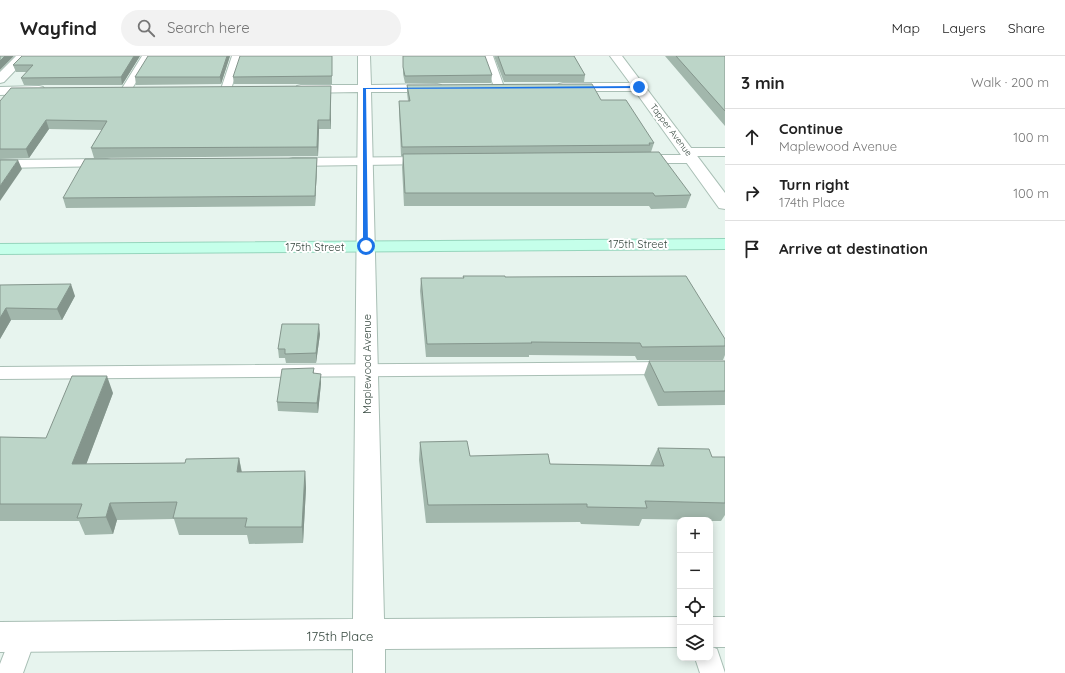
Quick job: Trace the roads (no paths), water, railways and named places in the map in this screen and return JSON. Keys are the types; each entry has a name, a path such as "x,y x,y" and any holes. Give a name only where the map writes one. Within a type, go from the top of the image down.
{"street":[{"path":"0,79 23,56"},
{"name":"Maplewood Avenue","path":"364,56 369,673"},
{"name":"Tapper Avenue","path":"616,56 725,204"},
{"path":"483,88 514,87"},
{"path":"554,87 639,87"},
{"path":"288,89 451,88"},
{"path":"211,89 242,89"},
{"path":"0,91 55,90"},
{"path":"110,90 141,90"},
{"name":"175th Street","path":"0,249 725,244"},
{"name":"175th Place","path":"12,637 368,636 677,632"},
{"path":"713,632 725,632"}],"lane":[{"path":"126,90 147,56"},
{"path":"226,89 238,56"},
{"path":"488,56 499,87"},
{"path":"629,159 725,152"},
{"path":"278,162 437,161"},
{"path":"0,164 119,163"},
{"path":"0,373 367,369 685,368"},
{"path":"10,673 12,637"},
{"path":"709,661 714,673"}]}
